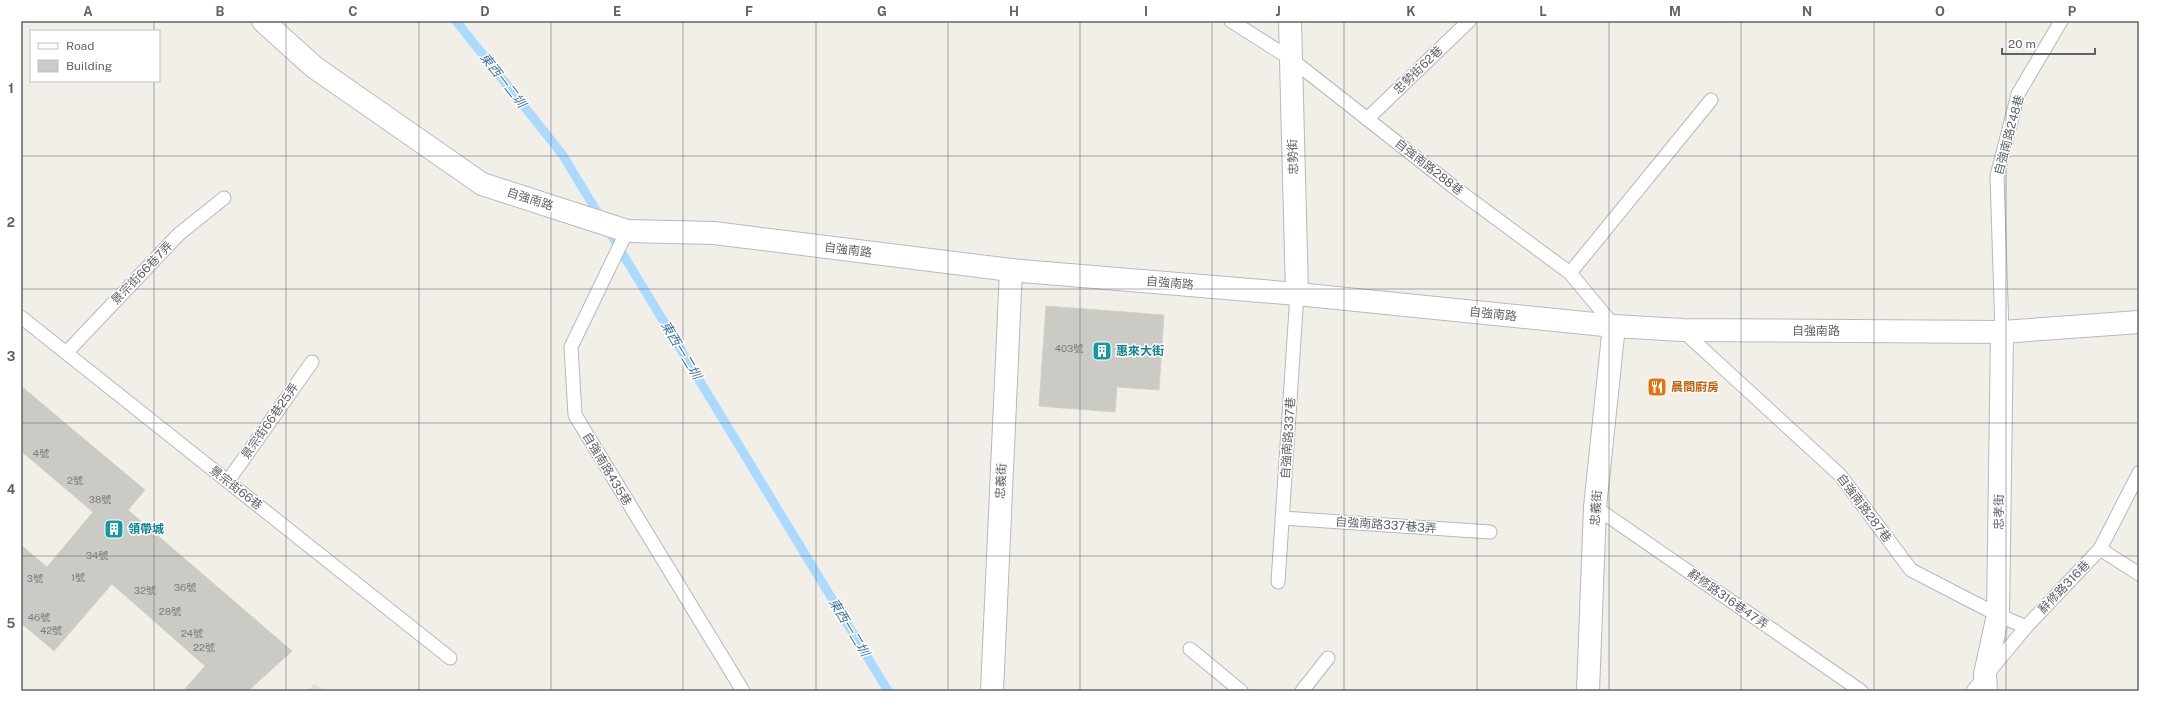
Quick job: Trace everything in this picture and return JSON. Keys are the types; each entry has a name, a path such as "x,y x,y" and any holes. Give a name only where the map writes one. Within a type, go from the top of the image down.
{"street":[{"name":"自強南路","path":"263,21 314,67 482,184 627,230 714,233 1011,270 1297,294 1614,326 1682,330 2002,332 2139,322"},
{"name":"忠勢街","path":"1290,21 1297,294"},
{"name":"忠義街","path":"992,691 1011,270"},
{"name":"忠義街","path":"1588,691 1595,507 1614,326"},
{"name":"忠孝街","path":"1981,685 1998,615 2002,332"}],"lane":[{"name":"自強南路288巷","path":"1231,21 1291,59 1367,119 1570,273 1614,326"},
{"name":"忠勢街62巷","path":"1367,119 1469,21"},
{"name":"自強南路248巷","path":"2002,332 1997,176 2018,94 2062,21"},
{"path":"1570,273 1711,100"},
{"name":"景宗街66巷7弄","path":"66,353 179,234 224,198"},
{"name":"自強南路435巷","path":"627,230 571,347 575,415 743,691"},
{"name":"自強南路337巷","path":"1278,582 1297,294"},
{"name":"景宗街66巷","path":"21,317 450,658"},
{"name":"自強南路287巷","path":"1682,330 1840,475 1910,570 1998,615 2026,626"},
{"name":"景宗街66巷25弄","path":"228,481 312,362"},
{"name":"辭修路316巷","path":"1981,685 2026,626 2100,549 2139,473"},
{"name":"辭修路316巷47弄","path":"1595,507 1861,691"},
{"name":"自強南路337巷3弄","path":"1282,518 1490,532"},
{"path":"2100,549 2139,574"},
{"path":"1190,649 1241,691"},
{"path":"1302,691 1328,658"}],"shaded area":[{"path":"314,684 325,691 308,691"}],"building":[{"name":"惠來大街","path":"1046,306 1164,315 1159,390 1117,387 1115,412 1039,406"},
{"name":"領帶城","path":"21,386 145,490 128,510 292,651 248,691 183,691 205,666 112,584 54,651 21,623 21,545 47,567 93,512 21,451"}],"waterway":[{"name":"東西一二圳","path":"456,21 562,154 888,691"}],"place":[{"name":"惠來大街","path":"1102,351"},
{"name":"晨間廚房","path":"1657,387"},
{"name":"領帶城","path":"114,529"}]}
